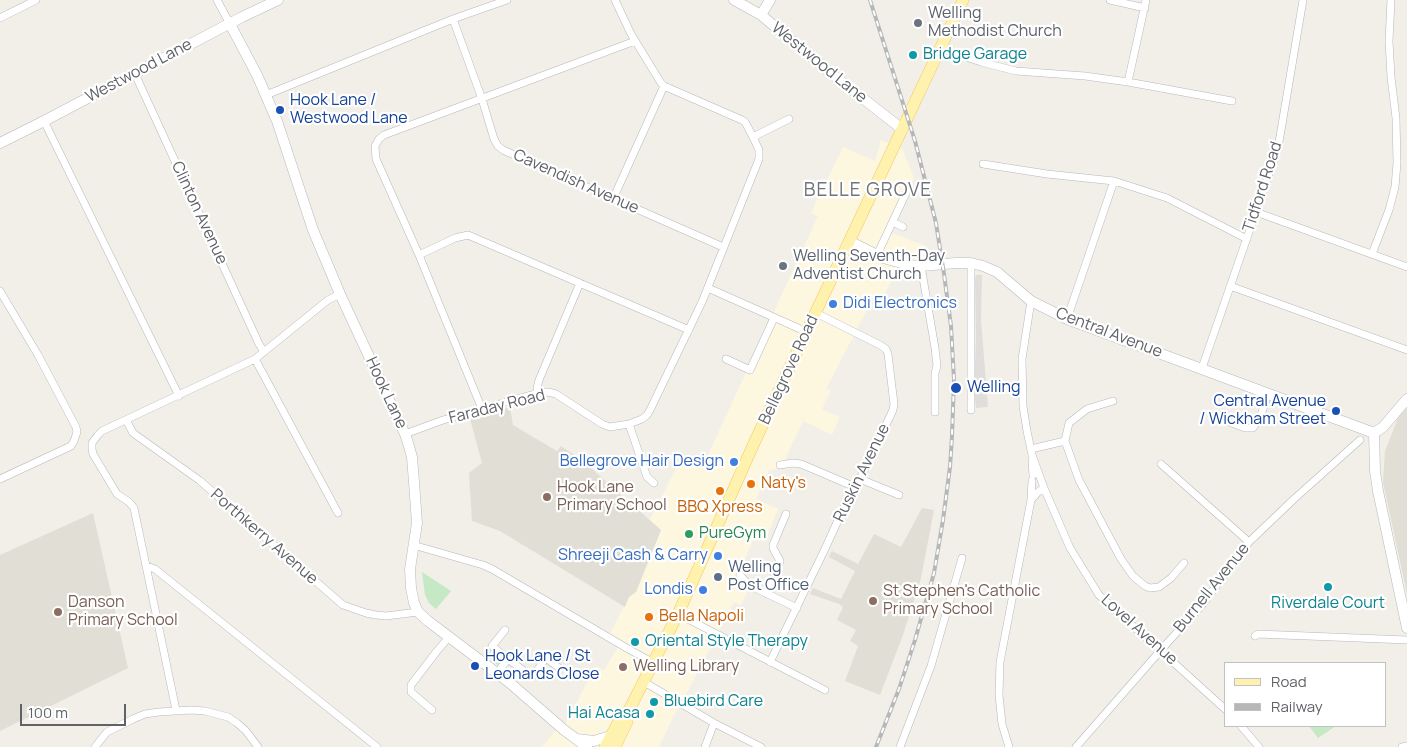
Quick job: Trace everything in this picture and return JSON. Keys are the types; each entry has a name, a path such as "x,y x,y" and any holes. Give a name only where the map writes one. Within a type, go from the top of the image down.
{"main road":[{"name":"Bellegrove Road","path":"612,744 627,722 628,712 678,614 736,482 963,0"}],"street":[{"path":"2,14 36,0"},
{"name":"Hook Lane","path":"217,0 266,95 284,138 313,230 340,294 405,434 412,458 414,482 416,523 410,569 411,588 414,604 418,612"},
{"name":"Westwood Lane","path":"0,142 278,0"},
{"path":"266,95 453,19 507,0"},
{"path":"615,0 635,41 658,81 664,86 745,122 759,150 759,159 708,288 689,330 647,415 629,424 647,477 654,483"},
{"name":"Westwood Lane","path":"734,0 760,15 902,129"},
{"path":"760,15 770,0"},
{"path":"1110,0 1145,8"},
{"path":"1128,82 1146,0"},
{"name":"Tidford Road","path":"1202,368 1278,148 1303,0"},
{"path":"1372,254 1391,202 1395,187 1397,162 1396,118 1389,41 1391,0"},
{"name":"Cavendish Avenue","path":"453,19 498,146 503,150 724,247"},
{"path":"482,409 376,159 375,146 379,139 384,136 635,41"},
{"path":"940,48 1016,71 1085,76 1232,101"},
{"name":"Clinton Avenue","path":"135,74 264,352"},
{"path":"613,199 664,86"},
{"path":"753,137 789,119"},
{"path":"44,121 179,396"},
{"path":"983,164 1114,182 1167,198 1247,239"},
{"path":"1066,319 1114,182"},
{"path":"877,255 906,193"},
{"path":"1256,212 1407,267"},
{"path":"893,222 903,227"},
{"path":"418,255 455,238 468,235 689,330"},
{"name":"Central Avenue","path":"849,241 892,261 921,266 956,263 983,266 997,272 1031,301 1066,319 1374,433"},
{"path":"971,264 971,410"},
{"path":"921,266 937,366 935,373 935,412"},
{"path":"538,393 539,380 580,283"},
{"path":"1230,286 1407,350"},
{"path":"708,288 807,332"},
{"path":"0,292 38,355 76,427 76,437 71,446 0,479"},
{"path":"176,710 134,508 117,494 93,454 92,443 98,434 255,359 328,300 340,294"},
{"name":"Lovel Avenue","path":"1031,301 1022,359 1024,414 1032,452 1044,488 1070,548 1099,595 1224,708"},
{"name":"Ruskin Avenue","path":"770,662 845,504 860,479 893,410 894,404 888,354 883,347 816,313"},
{"path":"726,359 750,370 774,318"},
{"path":"255,359 338,513"},
{"name":"Faraday Road","path":"405,434 427,425 538,393 548,392 556,394 602,424 610,427 629,424"},
{"path":"1229,422 1245,428 1253,428 1260,418 1268,394"},
{"path":"1407,399 1382,427 1374,433 1375,471 1378,490 1407,628"},
{"path":"1113,401 1087,409 1069,423 1065,441 1079,480 1118,554 1133,576 1145,586 1150,588 1159,587 1171,578 1184,564"},
{"name":"Porthkerry Avenue","path":"126,420 133,433 199,480 343,605 366,614 386,616 418,612"},
{"name":"Burnell Avenue","path":"1076,747 1202,605 1248,542 1360,440"},
{"path":"1032,452 1065,441"},
{"name":"Lovel Avenue","path":"1009,747 1002,724 999,695 1000,662 1031,500 1032,452"},
{"path":"780,465 801,464 856,487"},
{"path":"1161,464 1248,542"},
{"path":"860,479 899,495"},
{"path":"1031,500 1044,488"},
{"path":"767,594 780,561 773,548 786,514"},
{"path":"413,545 492,569 630,650 654,662"},
{"path":"900,747 931,666 962,558"},
{"path":"146,566 154,569 377,747"},
{"path":"740,575 747,583 797,608"},
{"path":"418,612 497,673 587,747"},
{"path":"678,614 825,690"},
{"path":"505,630 492,646 532,677 546,658 558,667"},
{"path":"1255,636 1258,634 1407,640"},
{"path":"432,710 411,692 411,685 449,637"},
{"path":"497,673 508,658"},
{"path":"644,682 714,723 761,747"},
{"path":"95,747 107,732 133,719 145,714 176,710 205,711 228,717 238,723 258,747"},
{"path":"705,747 714,723"},
{"path":"1242,727 1259,747"},
{"path":"576,739 612,744"},
{"path":"1402,747 1407,746"}],"shaded area":[{"path":"881,140 903,150 914,178 889,232 926,246 931,271 914,273 897,271 882,299 874,296 826,389 831,391 822,409 840,417 832,435 803,421 781,468 769,470 756,499 778,509 765,542 754,538 738,576 749,589 741,605 734,602 659,747 542,747 556,730 559,732 564,726 596,666 604,670 621,642 609,635 629,597 636,592 661,530 650,520 681,459 702,468 818,216 811,213 843,147 875,161"},
{"path":"976,275 982,275 981,320 988,407 976,408 974,389"},
{"name":"Hook Lane Primary School","path":"510,407 513,425 557,451 561,446 583,461 661,530 636,592 629,597 625,607 500,531 472,521 469,473 482,463 470,419"},
{"path":"1407,408 1407,594 1383,482 1385,451 1398,418"},
{"name":"St Stephen's Catholic Primary School","path":"922,508 934,510 921,578 903,635 880,695 845,681 858,646 850,641 856,630 837,620 843,607 810,594 813,588 841,599 855,571 829,557 832,551 858,564 874,534 901,547"},
{"name":"Danson Primary School","path":"93,513 128,668 0,731 0,555"}],"green space":[{"path":"422,572 451,591 436,609 429,603 425,595"},
{"path":"488,650 495,651 499,656 501,660 498,665 484,654"},
{"path":"1310,727 1334,727 1318,738"}],"railway":[{"path":"870,0 915,141 936,223 951,326 954,380 950,467 934,573 899,689 876,747"}],"place":[{"name":"Welling Methodist Church","path":"918,23"},
{"name":"Bridge Garage","path":"913,55"},
{"name":"Hook Lane / Westwood Lane","path":"280,110"},
{"name":"Welling Seventh-Day Adventist Church","path":"783,266"},
{"name":"Didi Electronics","path":"833,304"},
{"name":"Welling","path":"956,388"},
{"name":"Central Avenue / Wickham Street","path":"1336,411"},
{"name":"Bellegrove Hair Design","path":"734,462"},
{"name":"Naty's","path":"751,484"},
{"name":"BBQ Xpress","path":"720,491"},
{"name":"Hook Lane Primary School","path":"547,497"},
{"name":"PureGym","path":"689,534"},
{"name":"Shreeji Cash & Carry","path":"718,556"},
{"name":"Welling Post Office","path":"718,577"},
{"name":"Riverdale Court","path":"1328,587"},
{"name":"Londis","path":"703,590"},
{"name":"St Stephen's Catholic Primary School","path":"873,601"},
{"name":"Danson Primary School","path":"58,612"},
{"name":"Bella Napoli","path":"649,617"},
{"name":"Oriental Style Therapy","path":"635,642"},
{"name":"Hook Lane / St Leonards Close","path":"475,666"},
{"name":"Welling Library","path":"623,667"},
{"name":"Bluebird Care","path":"654,702"},
{"name":"Hai Acasa","path":"650,714"}],"district":[{"name":"BELLE GROVE","path":"868,191"}]}
